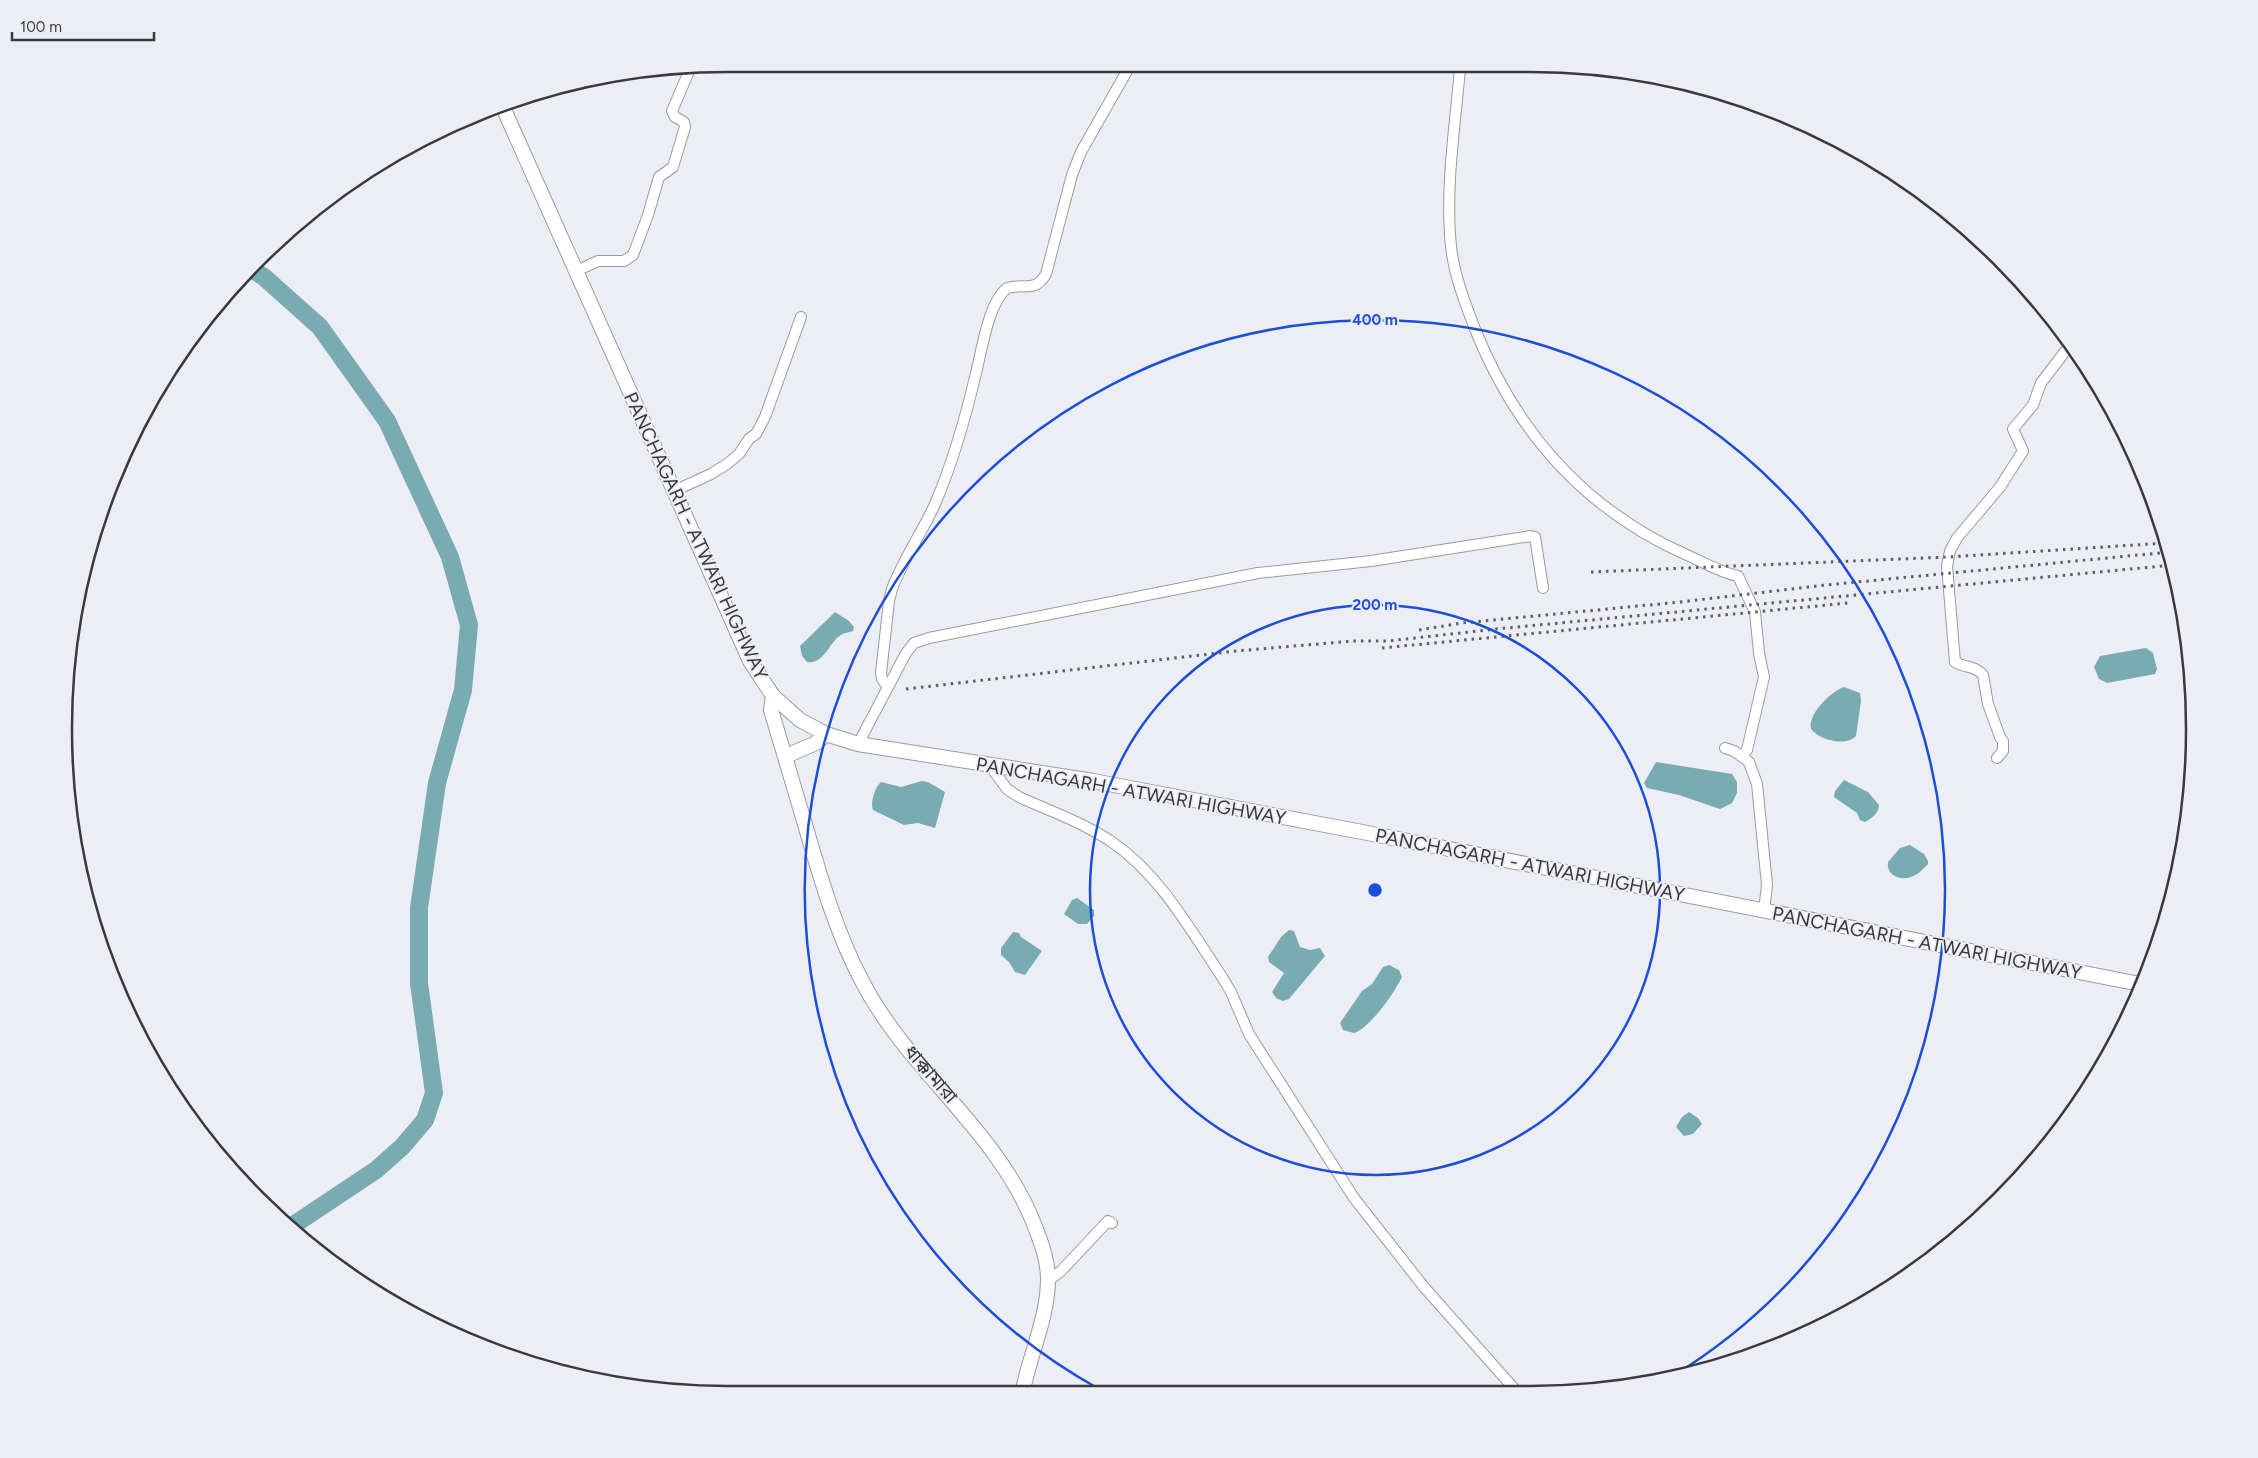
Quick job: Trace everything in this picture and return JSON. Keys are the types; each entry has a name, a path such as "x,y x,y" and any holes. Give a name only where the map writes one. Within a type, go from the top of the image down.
{"main road":[{"name":"PANCHAGARH - ATWARI HIGHWAY","path":"505,112 750,661 773,696 800,720 826,734 858,744 1093,781 1357,830 2135,983"},
{"name":"ধাক্কামারা","path":"773,696 771,710 835,920 863,984 894,1032 959,1108 1010,1176 1021,1194 1040,1238 1048,1281 1045,1303 1024,1386"},
{"path":"786,756 816,743 826,734"}],"street":[{"path":"888,686 882,678 881,672 892,589 931,512 949,467 962,430 982,349 998,297 1007,288 1034,286 1046,274 1072,175 1080,152 1126,72"},
{"path":"1460,72 1450,193 1451,247 1462,295 1483,348 1513,406 1541,444 1576,483 1611,513 1655,540 1738,576 1755,612 1759,654 1764,677 1746,750 1742,756"},
{"path":"576,271 598,261 624,261 633,255 648,215 659,177 673,167 676,161 685,127 684,122 675,117 672,111 688,74"},
{"path":"674,491 711,474 727,464 739,454 749,439 756,434 765,417 801,317"},
{"path":"1998,758 2003,751 2003,741 1988,704 1983,675 1974,667 1955,662 1948,560 1957,538 2000,487 2023,451 2013,429 2033,405 2041,383 2066,351"},
{"path":"858,744 910,647 914,643 928,638 1258,573 1371,561 1531,536 1535,537 1543,588"},
{"path":"1725,748 1742,756 1753,770 1757,784 1768,886 1764,911"},
{"path":"990,766 1007,789 1019,797 1107,839 1138,862 1162,888 1227,985 1249,1034 1359,1205 1424,1287 1512,1386"},
{"path":"1048,1281 1108,1221 1112,1223"}],"water":[{"path":"835,612 849,621 854,627 853,631 842,634 837,638 818,660 807,662 802,656 800,646"},
{"path":"2146,648 2153,653 2157,669 2155,674 2107,683 2099,679 2094,667 2100,656"},
{"path":"1844,687 1860,693 1861,701 1856,736 1839,742 1826,739 1815,733 1811,729 1811,723 1821,704 1833,693"},
{"path":"1656,762 1732,774 1737,782 1737,793 1732,803 1720,809 1679,795 1647,788 1644,783"},
{"path":"1844,780 1868,792 1879,805 1873,817 1865,822 1860,820 1857,813 1834,797 1835,791"},
{"path":"922,781 928,782 945,792 935,828 918,823 904,825 873,810 874,795 881,782 901,787"},
{"path":"1910,845 1924,854 1928,864 1911,877 1902,878 1891,874 1888,862 1900,848"},
{"path":"1077,898 1094,910 1094,916 1087,924 1078,924 1064,914 1072,900"},
{"path":"1289,930 1294,931 1300,947 1310,950 1320,948 1325,956 1289,999 1283,1001 1276,998 1272,992 1284,973 1269,962 1268,957 1281,937"},
{"path":"1013,932 1019,933 1021,937 1042,951 1025,975 1015,972 1009,962 1001,955 1001,948"},
{"path":"1389,965 1399,970 1402,977 1388,1000 1360,1030 1354,1033 1343,1030 1340,1023 1362,991 1372,984 1383,967"},
{"path":"1689,1112 1698,1118 1702,1124 1693,1134 1684,1136 1676,1127 1682,1117"}],"waterway":[{"path":"257,273 320,327 387,421 450,557 469,625 463,690 437,783 419,908 419,983 434,1093 425,1120 402,1147 376,1170 296,1223"}],"railway":[{"path":"1591,572 1948,557 2158,543"},
{"path":"1419,630 1462,623 1680,602 1826,585 2161,553"},
{"path":"906,689 1236,651 1353,641 1388,641 1496,629 2165,566"},
{"path":"1382,648 1848,603"}]}
